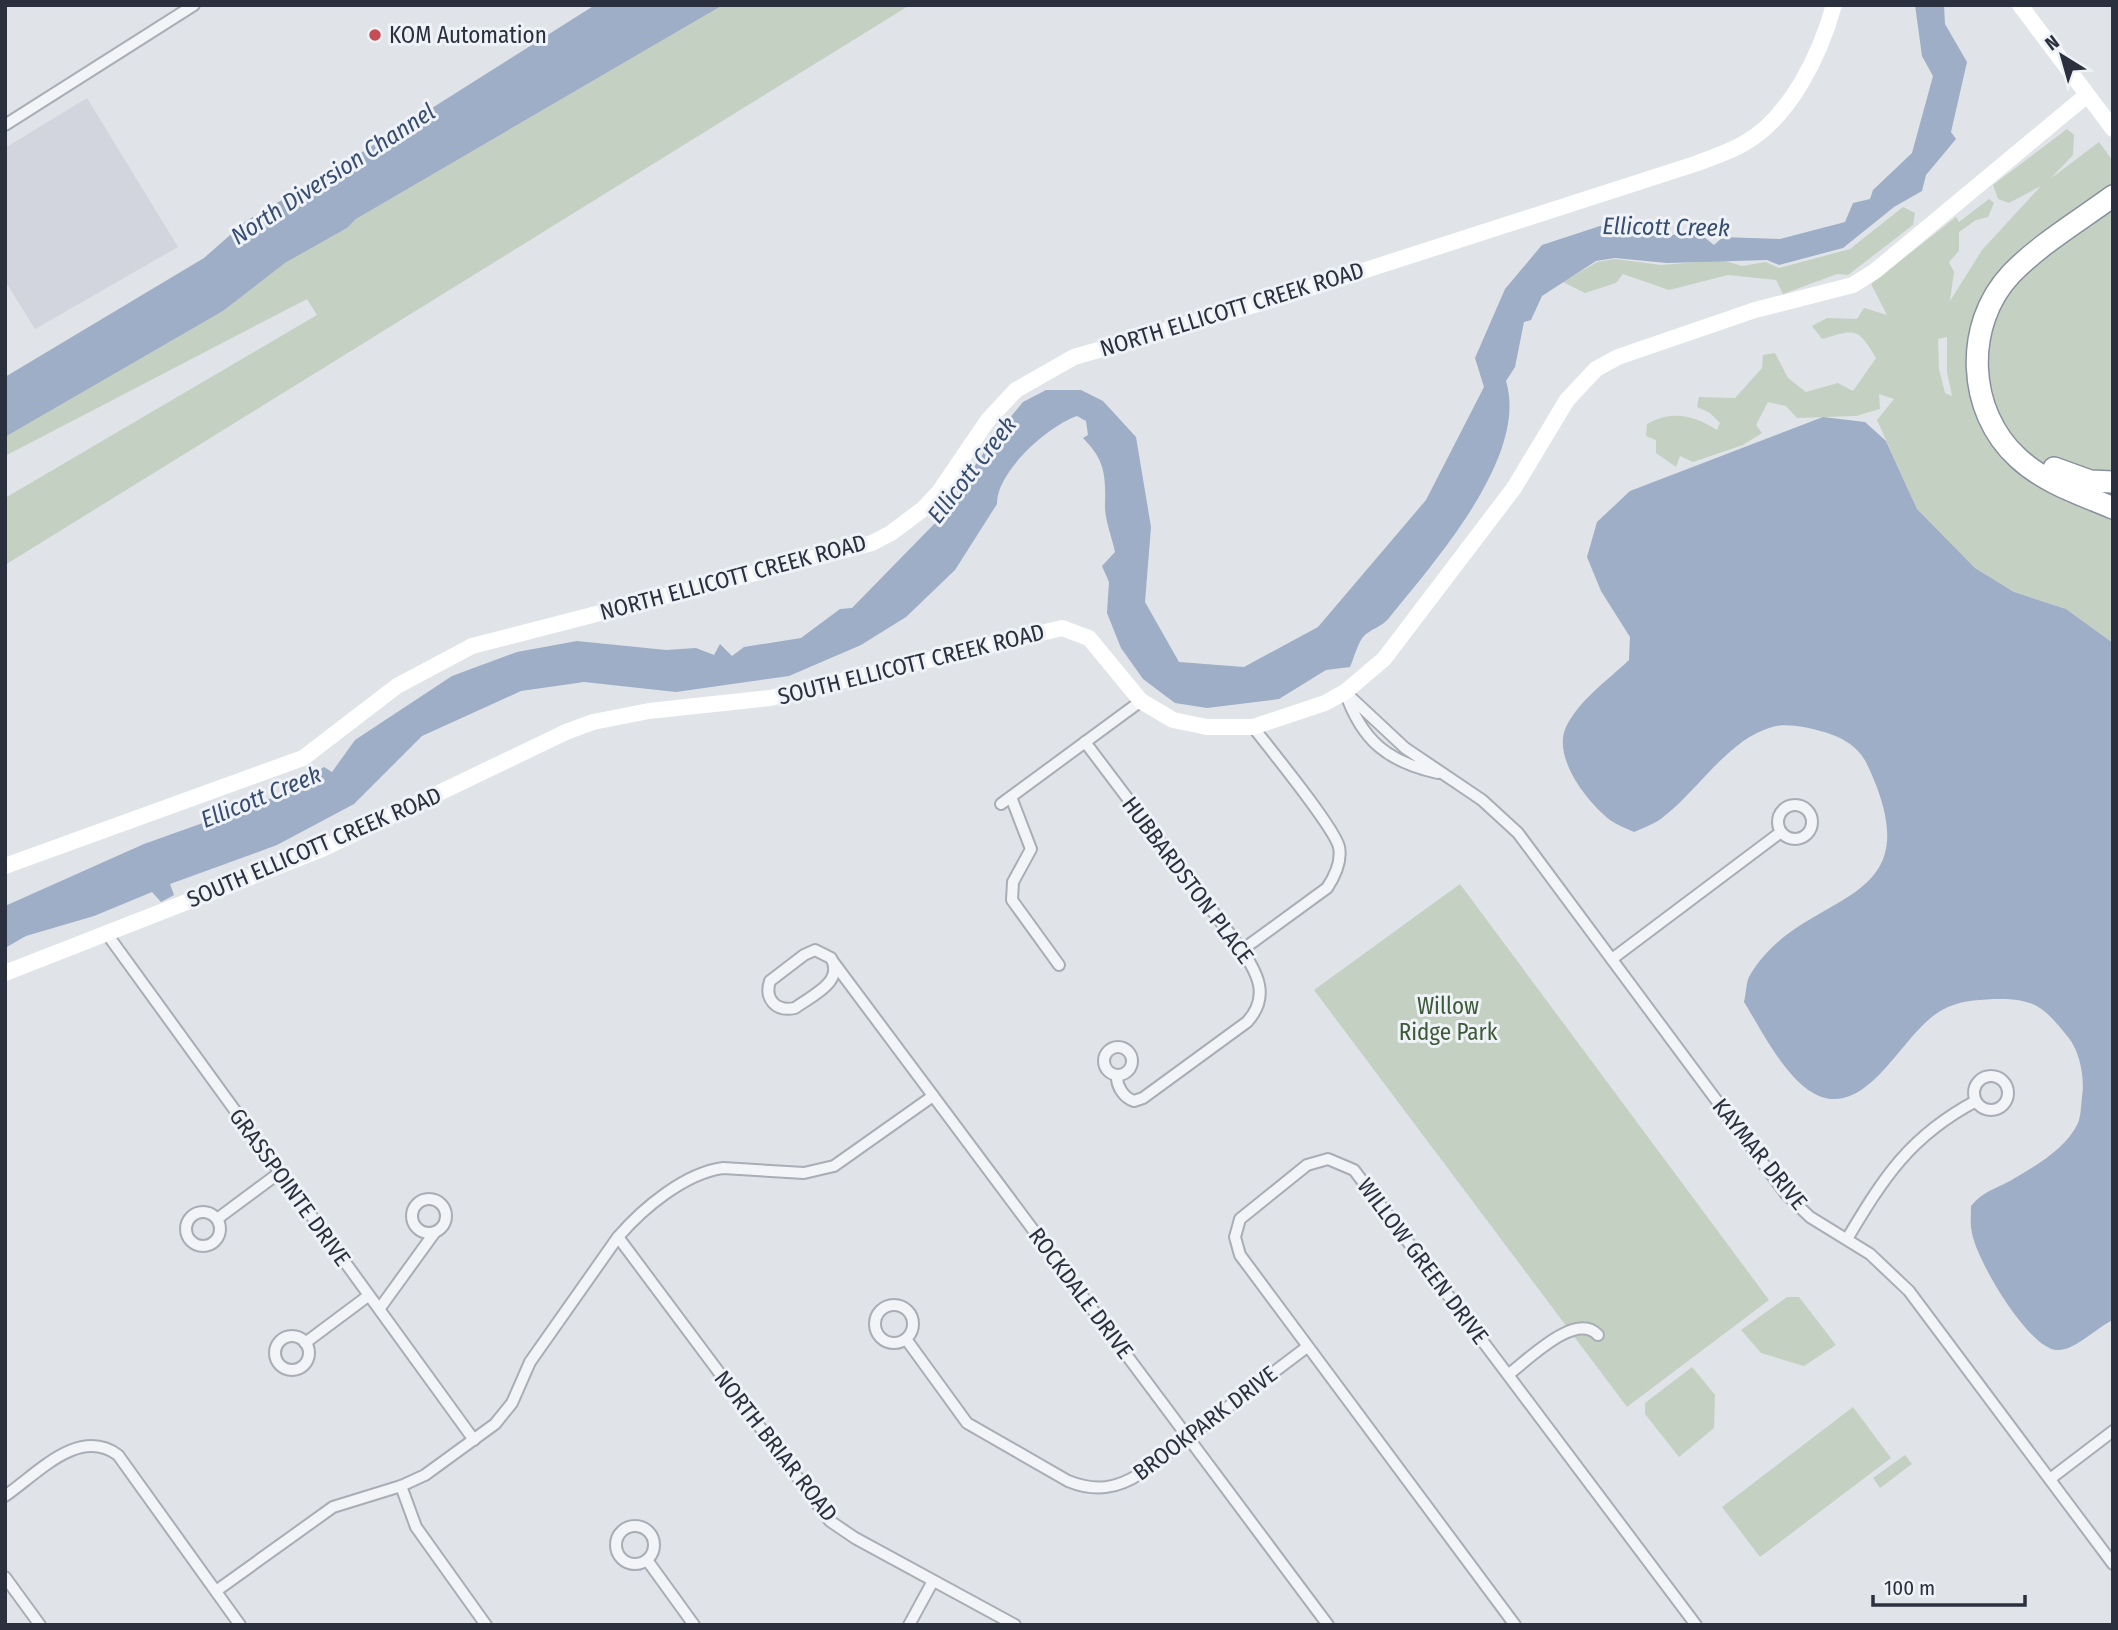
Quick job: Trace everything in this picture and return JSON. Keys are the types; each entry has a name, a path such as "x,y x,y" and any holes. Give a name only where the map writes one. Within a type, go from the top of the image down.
{"highway":[{"path":"2113,196 2010,275 1991,304 1981,330 1977,363 1985,409 2000,437 2018,458 2047,479 2113,508"},
{"path":"2113,212 2015,289 1995,328 1991,360 1993,390 2003,417 2027,449 2053,468 2074,477 2113,482"}],"street":[{"path":"5,125 178,9 194,5"},
{"name":"NORTH ELLICOTT CREEK ROAD","path":"5,866 303,758 397,686 471,646 872,543 923,509 939,492 988,420 1016,390 1074,356 1282,298 1698,163 1744,144 1768,124 1789,100 1810,67 1834,5"},
{"path":"2020,5 2113,129"},
{"name":"SOUTH ELLICOTT CREEK ROAD","path":"5,973 376,826 566,732 622,715 770,698 1062,628 1089,638 1141,701 1161,715 1187,724 1253,727 1303,712 1345,692 1384,659 1462,560 1514,488 1567,400 1596,369 1618,356 1755,310 1853,285 1875,271 2087,95"},
{"name":"KAYMAR DRIVE","path":"1345,692 1354,718 1368,737 1407,766 1438,773"},
{"name":"KAYMAR DRIVE","path":"1345,692 1365,708 1388,734 1438,773 1482,800 1518,833 1786,1194 1810,1217 1870,1254 1909,1291 2113,1564"},
{"path":"1001,804 1141,701"},
{"path":"1242,950 1326,888 1334,879 1339,860 1334,836 1253,727"},
{"name":"HUBBARDSTON PLACE","path":"1085,742 1242,950 1260,983 1258,1004 1247,1022 1138,1101 1127,1098 1116,1083 1117,1076"},
{"path":"1011,797 1031,849 1013,882 1012,900 1059,965"},
{"path":"1612,959 1781,832"},
{"name":"GRASSPOINTE DRIVE","path":"107,934 474,1440"},
{"path":"810,952 827,954 834,963 832,980 795,1008 781,1009 771,1001 770,981 810,952"},
{"name":"ROCKDALE DRIVE","path":"834,963 1328,1625"},
{"path":"216,1591 333,1507 401,1486 425,1475 505,1414 530,1362 618,1237 630,1223 696,1176 723,1168 804,1173 834,1166 933,1096"},
{"path":"1847,1239 1880,1182 1909,1147 1945,1118 1976,1101"},
{"name":"WILLOW GREEN DRIVE","path":"1515,1625 1240,1255 1235,1237 1246,1212 1307,1165 1328,1159 1347,1164 1354,1170 1696,1625"},
{"path":"217,1219 279,1173"},
{"path":"380,1308 435,1231"},
{"name":"NORTH BRIAR ROAD","path":"618,1237 830,1521 855,1538 1016,1625"},
{"path":"305,1343 369,1296"},
{"path":"1509,1374 1568,1330 1581,1326 1593,1329 1598,1335"},
{"name":"BROOKPARK DRIVE","path":"906,1339 967,1423 1080,1486 1105,1489 1130,1480 1307,1347"},
{"path":"2050,1479 2113,1431"},
{"path":"5,1496 77,1446 106,1446 118,1455 240,1625"},
{"path":"401,1486 416,1527 486,1625"},
{"path":"647,1560 694,1625"},
{"path":"5,1577 40,1625"},
{"path":"909,1625 933,1581"}],"shaded area":[{"path":"87,98 178,247 35,329 5,281 5,148"}],"green space":[{"path":"723,5 910,5 5,565 5,498 317,315 307,299 5,456 5,437 223,311 285,263 347,228 356,219"},
{"path":"2067,129 2074,135 2073,155 2050,179 2099,142 2113,161 2113,643 2066,609 2014,592 1975,568 1917,509 1877,420 1894,399 1879,394 1880,409 1856,416 1797,418 1786,406 1768,402 1756,425 1762,433 1743,445 1693,462 1680,456 1676,467 1656,453 1656,440 1646,436 1647,424 1674,416 1691,418 1717,430 1720,423 1710,413 1697,407 1699,397 1735,398 1762,368 1763,355 1775,353 1788,378 1806,392 1838,383 1853,391 1876,358 1870,348 1855,333 1842,333 1822,339 1812,326 1827,318 1857,319 1864,308 1887,315 1871,284 1956,217 1959,222 1989,199 1994,203 1988,217 1976,220 1959,232 1959,251 1949,262 1954,272 1950,301 1982,250 2041,186 2009,203 1998,199 1993,185","holes":["1947,337 1947,372 1952,396 1945,393 1939,369 1938,339"]},
{"path":"1903,207 1915,213 1913,225 1848,275 1837,274 1783,294 1776,280 1728,275 1669,290 1623,274 1616,283 1585,293 1563,282 1597,262 1615,259 1661,265 1722,260 1742,266 1766,262 1779,268 1850,249"},
{"name":"Willow Ridge Park","path":"1460,884 1769,1300 1627,1407 1314,990"},
{"path":"1787,1297 1799,1297 1836,1345 1804,1366 1761,1353 1741,1330"},
{"path":"1692,1367 1715,1395 1714,1428 1679,1457 1645,1414 1645,1403"},
{"path":"1853,1407 1891,1458 1760,1557 1722,1507"},
{"path":"1905,1455 1912,1464 1880,1488 1873,1478"}],"water":[{"name":"North Diversion Channel","path":"595,5 723,5 356,219 347,228 285,263 223,311 5,437 5,377 204,258 246,221 337,168"},
{"name":"Ellicott Creek","path":"1915,5 1944,5 1945,24 1967,62 1951,132 1956,139 1926,175 1922,191 1894,207 1843,248 1779,265 1767,260 1667,263 1615,258 1596,261 1542,296 1531,320 1524,322 1515,367 1506,381 1509,411 1504,442 1491,475 1473,507 1429,568 1386,621 1363,637 1350,667 1326,670 1279,699 1207,708 1175,703 1143,679 1121,648 1107,613 1109,582 1102,566 1115,552 1105,509 1104,475 1099,460 1083,438 1088,435 1086,421 1077,416 1052,429 1014,465 999,491 997,504 955,570 906,617 861,645 789,676 676,692 584,682 521,691 422,736 354,804 277,845 170,884 174,895 161,902 152,892 94,916 26,936 5,948 5,906 144,844 278,796 324,767 332,772 355,740 452,676 517,652 577,641 666,650 696,648 714,655 720,644 732,656 744,647 801,638 840,609 852,608 941,517 994,437 1023,402 1046,390 1081,390 1103,401 1136,437 1151,527 1145,602 1179,662 1244,667 1318,627 1426,500 1484,387 1475,358 1505,289 1542,245 1600,226 1657,236 1699,233 1714,245 1723,237 1780,239 1845,222 1853,203 1870,199 1873,190 1912,153 1933,76 1922,56"},
{"path":"1823,417 1865,422 1886,441 1917,509 1975,568 2014,592 2066,609 2113,643 2113,1320 2063,1350 2044,1345 2018,1319 1983,1263 1971,1223 1971,1206 1975,1201 2048,1156 2066,1141 2078,1123 2083,1090 2081,1065 2072,1043 2052,1018 2036,1006 2018,1000 1986,999 1954,1005 1929,1020 1865,1087 1850,1096 1835,1099 1820,1096 1794,1077 1744,1002 1749,977 1772,947 1855,892 1875,873 1886,847 1884,812 1866,762 1858,751 1840,738 1827,733 1796,726 1772,727 1741,743 1662,818 1634,832 1610,820 1591,802 1574,778 1564,752 1563,739 1572,717 1586,699 1629,660 1630,637 1601,591 1587,557 1597,522 1630,491"}],"place":[{"name":"KOM Automation","path":"375,35"}]}
